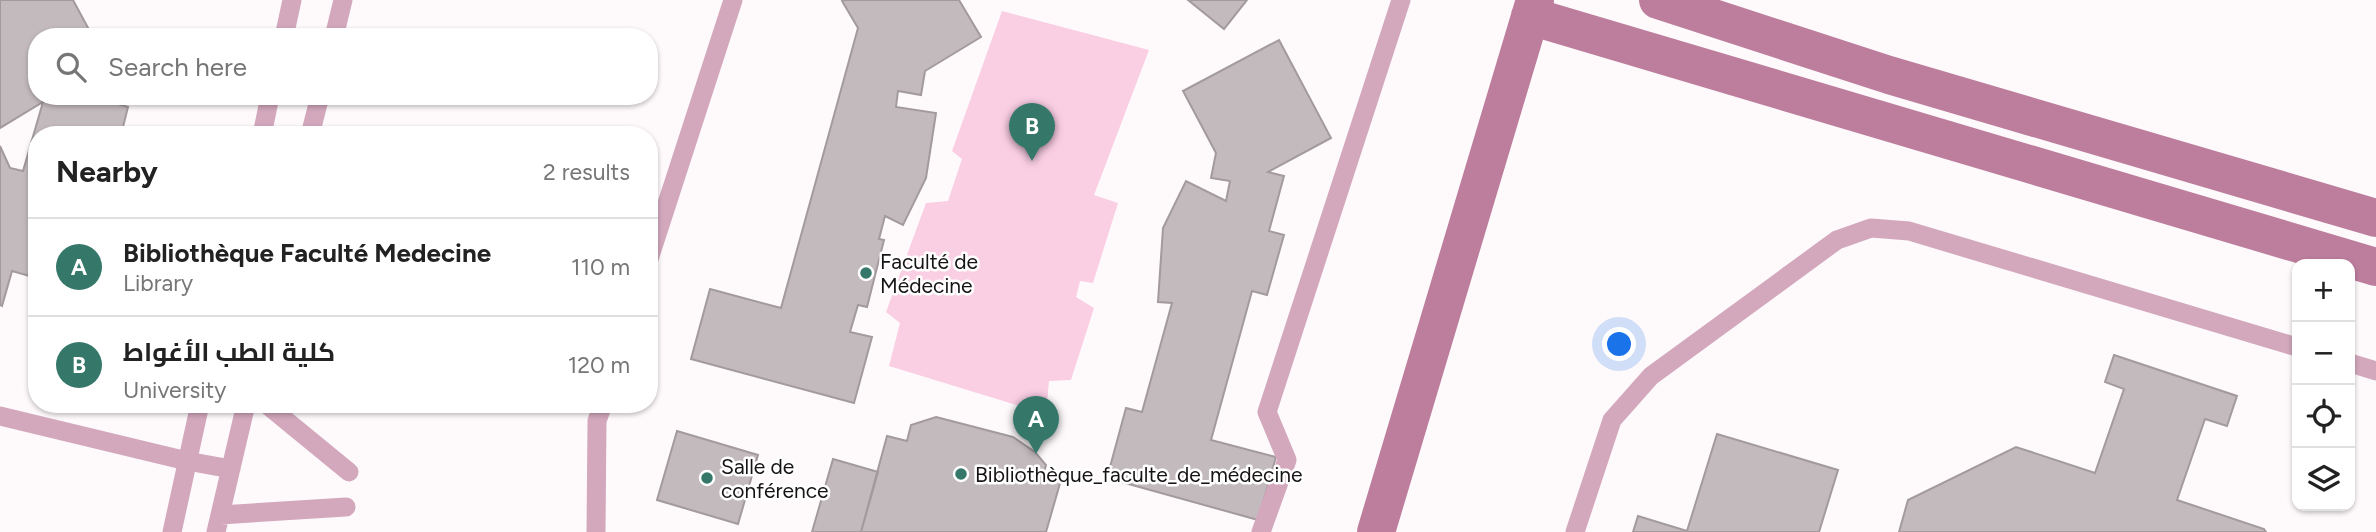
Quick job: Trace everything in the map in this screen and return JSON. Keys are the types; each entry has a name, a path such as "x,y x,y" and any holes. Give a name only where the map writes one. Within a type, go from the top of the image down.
{"main road":[{"path":"1658,0 1889,75 2376,218"},
{"path":"1376,532 1533,8 2376,267"}],"lane":[{"path":"286,28 292,0"},
{"path":"658,231 733,0"},
{"path":"1261,532 1287,460 1267,412 1401,0"},
{"path":"336,28 340,1"},
{"path":"264,126 268,105"},
{"path":"312,126 318,105"},
{"path":"1576,532 1612,420 1651,376 1837,240 1871,228 1909,231 2292,346"},
{"path":"2355,365 2376,371"},
{"path":"172,532 198,413"},
{"path":"244,413 218,524 346,507"},
{"path":"277,413 349,472"},
{"path":"596,532 597,421 600,413"},
{"path":"0,416 231,469"}],"shaded area":[{"path":"1002,11 1149,50 1094,195 1118,203 1093,283 1080,281 1076,297 1094,308 1071,380 1049,381 1046,414 889,366 900,323 886,312 926,203 948,201 962,159 952,151"}],"building":[{"path":"0,0 73,0 88,28 28,28 28,105 38,105 0,128"},
{"path":"959,0 981,37 925,71 921,95 898,91 896,107 936,113 926,178 903,225 885,216 879,239 884,240 867,307 858,305 850,332 872,337 854,403 691,359 710,289 781,308 858,28 842,1"},
{"path":"1188,0 1247,0 1224,29"},
{"path":"1279,40 1331,138 1268,172 1284,176 1269,231 1284,235 1267,295 1252,291 1211,440 1276,457 1258,520 1107,478 1126,408 1142,412 1172,303 1158,302 1163,228 1186,181 1226,201 1230,181 1211,178 1216,153 1183,91"},
{"path":"42,105 128,107 123,126 36,126"},
{"path":"0,146 10,168 23,171 28,154 28,276 12,271 2,306"},
{"path":"2114,355 2237,396 2227,426 2205,419 2177,500 2264,529 2266,532 1899,532 1908,500 2016,447 2095,473 2124,389 2105,382"},
{"name":"Bibliothèque_faculte_de_médecine","path":"936,417 1013,437 1035,452 1046,465 1043,476 1061,480 1046,532 861,532 887,436 907,441 911,425"},
{"name":"Salle de conférence","path":"677,431 758,455 738,524 657,500"},
{"path":"1717,434 1838,470 1819,532 1633,532 1638,516 1687,531"},
{"path":"833,459 878,472 861,532 812,532"}],"place":[{"name":"كلية الطب الأغواط","path":"1032,161"},
{"name":"Faculté de Médecine","path":"866,273"},
{"name":"Bibliothèque Faculté Medecine","path":"1036,454"},
{"name":"Bibliothèque_faculte_de_médecine","path":"961,474"},
{"name":"Salle de conférence","path":"707,478"}]}
